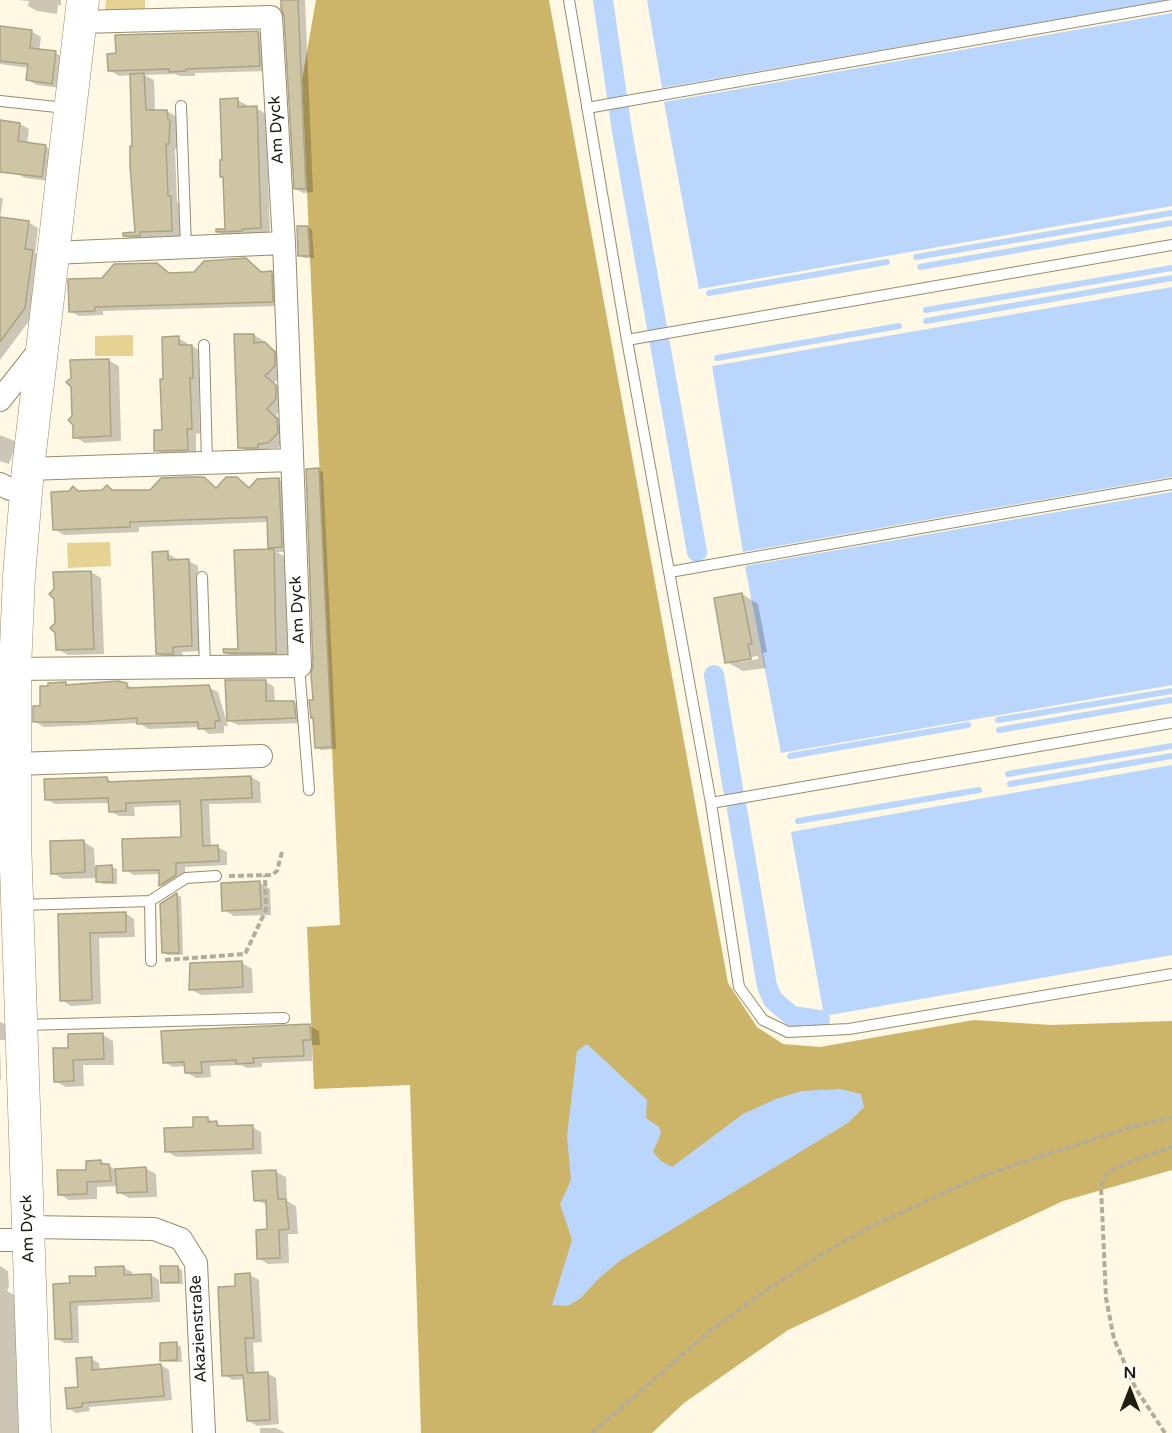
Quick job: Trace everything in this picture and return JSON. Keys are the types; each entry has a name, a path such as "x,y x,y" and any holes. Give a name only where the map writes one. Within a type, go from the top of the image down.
{"main road":[{"name":"Am Dyck","path":"35,1433 13,1235 21,1025 10,993 17,906 14,764 19,576 18,481 40,348 81,11"}],"street":[{"name":"Am Dyck","path":"15,669 299,666 284,243 270,8 81,11"},
{"path":"52,253 284,243"},
{"path":"0,400 40,348"},
{"path":"18,481 207,463 291,460"},
{"path":"14,764 261,756"},
{"name":"Akazienstraße","path":"13,1235 154,1229 181,1239 196,1263 204,1433"}],"lane":[{"path":"569,0 627,340 711,803 739,987 763,1020 788,1032 849,1029 1172,974"},
{"path":"587,108 1172,5"},
{"path":"0,101 70,108"},
{"path":"181,106 186,247"},
{"path":"627,340 1172,245"},
{"path":"204,345 207,463"},
{"path":"670,572 1172,484"},
{"path":"202,577 205,667"},
{"path":"299,666 309,790"},
{"path":"711,803 1172,723"},
{"path":"17,906 150,901 186,878 216,876"},
{"path":"150,901 151,961"},
{"path":"21,1025 284,1018"}],"path":[{"path":"216,876 272,875 277,871 282,852"},
{"path":"151,961 245,954 266,910 266,875"},
{"path":"592,1433 710,1331 768,1289 870,1227 963,1185 1012,1166 1131,1127 1172,1118"},
{"path":"1165,1433 1136,1389 1114,1339 1106,1298 1101,1188 1110,1171 1137,1159 1172,1148"}],"shaded area":[{"path":"106,0 145,0 145,12 105,11"},
{"path":"316,0 549,0 728,983 757,1027 783,1044 820,1047 974,1020 1051,1025 1172,1021 1172,1170 1063,1201 788,1330 684,1403 652,1433 421,1433 410,1085 314,1089 307,927 340,925 302,80"},
{"path":"133,335 133,356 95,356 95,336"},
{"path":"110,542 111,566 68,568 67,543"}],"water":[{"path":"647,0 1169,0 662,88"},
{"path":"1172,13 1172,206 699,289 664,102"},
{"path":"1172,287 1172,477 743,552 712,366"},
{"path":"1172,492 1172,685 781,753 745,566"},
{"path":"1172,765 1172,955 824,1016 791,832"},
{"path":"587,1044 647,1100 646,1118 659,1127 661,1133 653,1152 661,1161 672,1167 743,1114 776,1099 802,1091 840,1089 861,1094 864,1107 848,1123 621,1260 599,1278 581,1298 568,1306 552,1305 572,1240 560,1204 571,1180 567,1136 577,1051"}],"building":[{"path":"281,0 298,0 306,189 294,189 284,16"},
{"path":"0,26 32,30 30,48 56,51 52,84 26,80 28,64 0,61"},
{"path":"258,31 260,66 186,69 186,71 169,72 169,69 108,71 107,54 116,53 115,35"},
{"path":"144,73 146,110 167,110 170,121 169,144 166,144 172,231 140,232 140,236 123,236 123,233 135,232 130,166 130,146 132,146 130,74"},
{"path":"238,98 238,107 257,106 261,228 216,232 216,229 225,229 223,177 220,177 220,160 222,160 220,99"},
{"path":"0,120 20,123 18,141 46,145 42,177 0,172"},
{"path":"0,217 29,221 25,249 33,250 25,308 0,342"},
{"path":"297,226 308,226 310,256 298,256"},
{"path":"246,258 261,272 272,271 273,302 95,307 95,311 69,312 68,279 102,278 114,264 157,263 169,273 194,272 204,261"},
{"path":"234,334 254,334 254,343 265,342 275,352 275,366 265,376 276,385 276,399 267,409 277,419 278,433 268,443 258,444 258,448 238,448"},
{"path":"179,336 179,345 192,345 193,378 190,378 192,429 187,429 188,450 154,451 154,430 162,430 160,379 163,379 162,337"},
{"path":"109,359 111,436 73,438 73,425 68,420 72,416 71,387 66,382 71,378 70,360"},
{"path":"319,468 332,747 315,748 309,700 313,700 311,673 313,665 306,469"},
{"path":"204,477 216,488 226,477 237,477 249,488 257,479 279,478 282,547 268,548 267,517 130,522 130,527 53,530 51,492 69,491 73,486 78,491 102,490 107,485 112,490 150,490 161,478"},
{"path":"274,549 276,653 224,653 223,649 238,649 234,550"},
{"path":"168,551 168,560 189,559 192,646 173,647 173,654 156,654 152,552"},
{"path":"91,571 94,649 56,650 55,633 50,628 55,623 54,599 49,594 54,589 53,572"},
{"path":"742,593 752,644 748,644 751,659 725,663 714,598"},
{"path":"225,680 266,680 266,701 294,701 296,718 227,721"},
{"path":"118,681 127,683 127,688 209,685 220,721 215,721 215,728 198,729 198,722 137,724 137,718 85,722 33,722 33,706 40,706 40,686 48,686 48,683 66,682 66,685"},
{"path":"251,776 252,798 201,800 203,846 218,845 219,861 176,863 176,875 159,886 159,870 123,871 122,839 181,837 180,801 126,803 126,811 109,812 108,798 45,800 44,779 107,777 108,782"},
{"path":"84,840 85,872 51,874 50,841"},
{"path":"112,865 113,882 96,882 96,866"},
{"path":"260,881 261,909 222,911 221,883"},
{"path":"177,893 179,953 162,953 160,904"},
{"path":"126,912 126,932 90,933 92,1000 60,1001 58,914"},
{"path":"242,961 243,987 189,990 190,963"},
{"path":"310,1024 311,1040 303,1040 304,1056 253,1058 254,1063 236,1064 236,1060 201,1062 202,1073 185,1073 184,1062 163,1063 161,1031"},
{"path":"103,1033 104,1059 73,1060 74,1081 54,1082 53,1048 68,1048 68,1034"},
{"path":"193,1117 208,1117 208,1122 217,1121 217,1126 253,1125 253,1149 165,1152 164,1128 193,1127"},
{"path":"101,1160 101,1164 109,1164 111,1181 87,1182 87,1194 58,1195 57,1170 86,1170 86,1161"},
{"path":"146,1167 147,1192 117,1193 115,1169"},
{"path":"276,1170 278,1199 286,1199 289,1229 279,1230 280,1258 257,1259 256,1230 267,1229 266,1200 254,1201 252,1171"},
{"path":"124,1266 124,1275 151,1274 152,1298 70,1302 72,1339 55,1339 53,1284 70,1283 69,1276 96,1276 95,1267"},
{"path":"160,1266 178,1266 179,1282 161,1283"},
{"path":"250,1273 254,1338 245,1338 247,1373 268,1372 270,1420 247,1421 243,1375 222,1376 218,1287 235,1286 235,1274"},
{"path":"177,1342 177,1360 160,1361 160,1343"},
{"path":"92,1357 92,1370 161,1364 164,1396 82,1403 82,1407 67,1409 65,1388 78,1387 76,1358"}],"waterway":[{"path":"603,0 622,131 697,552"},
{"path":"916,257 1172,213"},
{"path":"920,267 1172,223"},
{"path":"709,293 887,262"},
{"path":"926,310 1172,268"},
{"path":"926,321 1172,278"},
{"path":"717,358 899,326"},
{"path":"714,675 733,789"},
{"path":"998,720 1172,691"},
{"path":"999,730 1172,700"},
{"path":"790,756 968,725"},
{"path":"1008,774 1172,746"},
{"path":"1010,784 1172,756"},
{"path":"798,821 979,790"},
{"path":"737,809 767,986 773,1000 792,1016 820,1020"}]}
